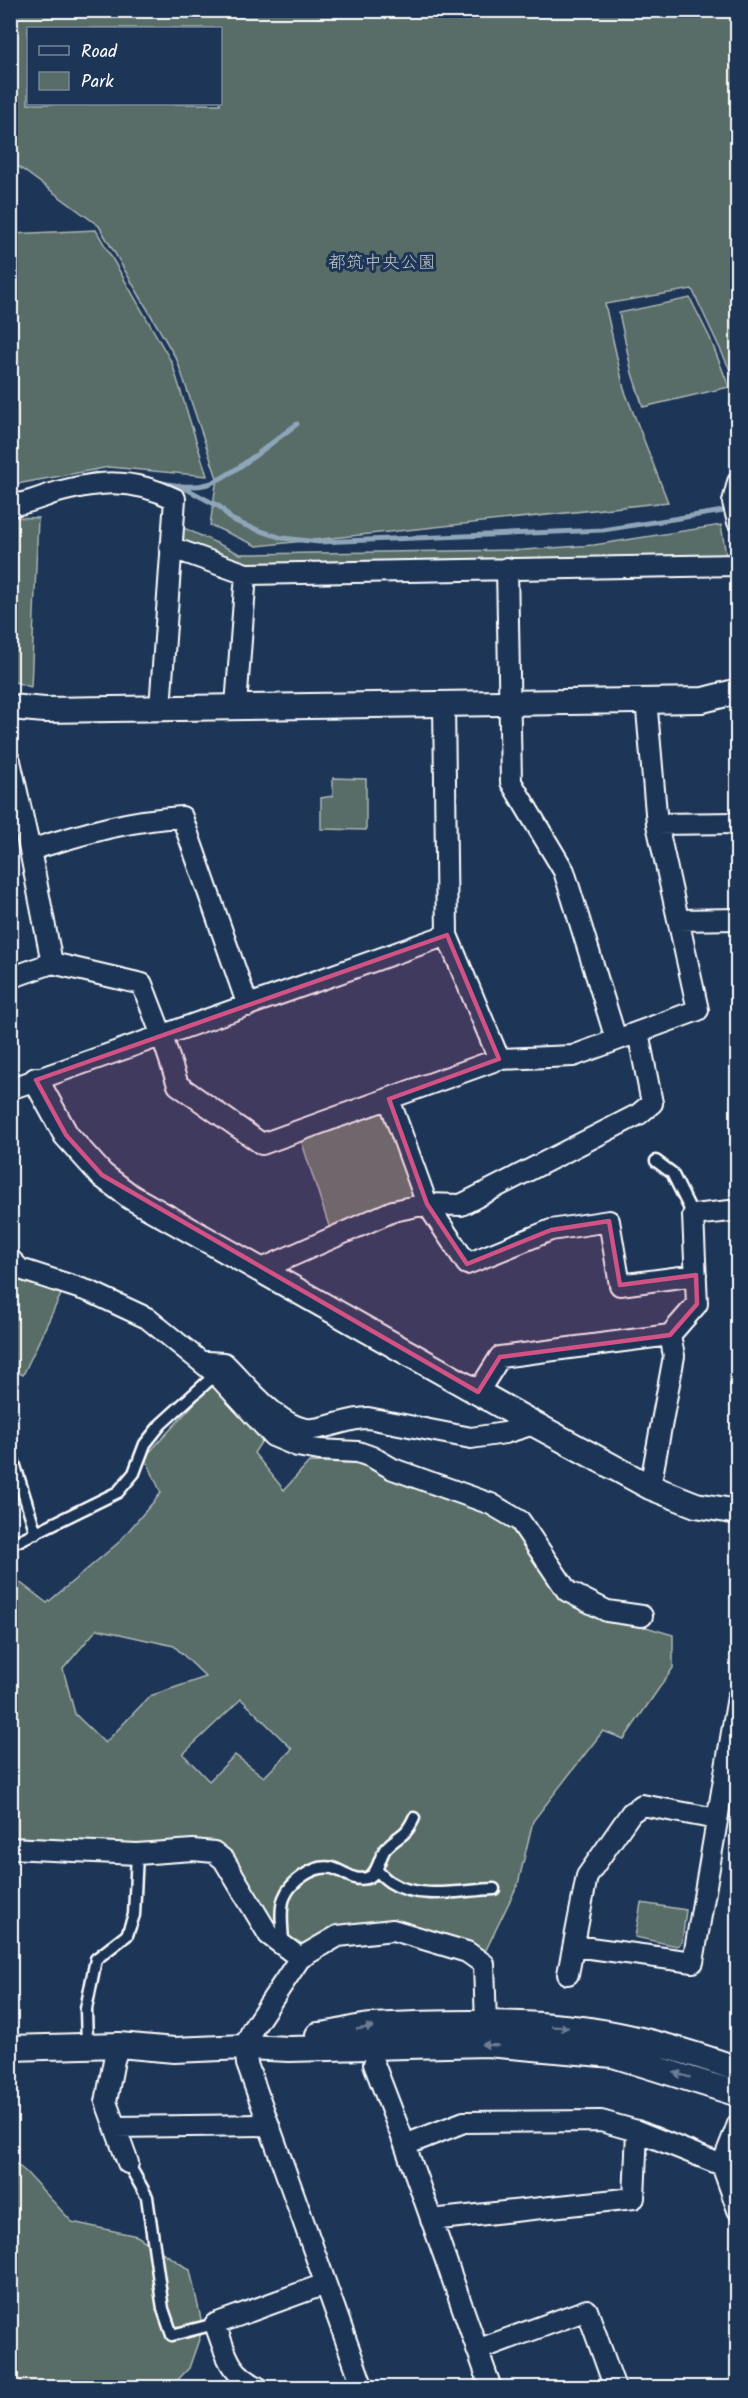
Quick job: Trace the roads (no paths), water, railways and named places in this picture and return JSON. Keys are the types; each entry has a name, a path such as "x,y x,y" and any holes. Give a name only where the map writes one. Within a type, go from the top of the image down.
{"street":[{"path":"738,482 733,502 738,522"},
{"path":"10,505 82,485 100,483 137,484 155,489 175,499 160,708"},
{"path":"170,547 246,574 738,565"},
{"path":"507,568 511,782 564,871 616,1039"},
{"path":"236,706 246,574"},
{"path":"10,707 45,710 508,701 703,700 738,692"},
{"path":"10,978 52,963 142,984 178,1085 262,1144 499,1059 573,1056 698,1010 657,824 646,699"},
{"path":"444,704 447,935 499,1059"},
{"path":"10,761 52,963"},
{"path":"30,850 99,829 145,819 182,817 248,1006"},
{"path":"657,824 738,823"},
{"path":"680,920 738,919"},
{"path":"10,1089 447,935"},
{"path":"262,1269 393,1211 427,1204 461,1205 639,1114 652,1103 638,1032"},
{"path":"36,1080 66,1135 102,1175 131,1197 650,1487 696,1505 738,1512"},
{"path":"389,1100 427,1204 467,1264 551,1230 609,1221 620,1285 696,1275"},
{"path":"478,1392 500,1357 670,1335 697,1304 693,1215 730,1211 738,1213"},
{"path":"10,1259 20,1269 91,1292 147,1318 209,1368 273,1436 297,1446 319,1450 358,1452 393,1469 491,1503 520,1521 567,1591 607,1611 642,1616"},
{"path":"650,1487 674,1356 670,1335"},
{"path":"209,1368 224,1363 281,1419 309,1429 327,1427 356,1418 368,1418 471,1438 505,1433 534,1424"},
{"path":"575,1946 693,1962 738,1697"},
{"path":"568,1974 587,1876 631,1813 642,1805 717,1819"},
{"path":"10,1848 137,1854 193,1850 214,1852 224,1860 269,1935 300,1958"},
{"path":"363,2388 247,2064 245,2047 252,2030 300,1958 338,1936 393,1930 467,1952 484,1964 486,2024"},
{"path":"245,2047 277,2038 333,2034 369,2026 486,2024 595,2031 636,2039 738,2068"},
{"path":"10,2048 119,2045 174,2050 487,2044 613,2055 738,2094"},
{"path":"119,2045 106,2102 128,2163"},
{"path":"374,2064 405,2145 490,2388"},
{"path":"405,2145 464,2122 601,2121 637,2131 722,2165"},
{"path":"738,2124 722,2165 738,2210"},
{"path":"115,2127 269,2125"},
{"path":"431,2220 634,2198 637,2131"},
{"path":"259,2388 242,2379 231,2368 215,2324 325,2284"},
{"path":"477,2350 587,2310 615,2388"}],"lane":[{"path":"656,1161 672,1173 693,1215"},
{"path":"10,1542 36,1533 118,1492 134,1473 146,1444 209,1368"},
{"path":"10,1450 36,1533"},
{"path":"283,1944 284,1897 300,1878 314,1870 331,1868 357,1879 369,1877 376,1870 385,1849 408,1831 414,1818"},
{"path":"87,2046 86,2009 96,1959 126,1935 134,1915 137,1854"},
{"path":"376,1870 390,1882 423,1893 494,1889"},
{"path":"128,2163 147,2197 163,2309 172,2335 215,2324"}],"waterway":[{"path":"156,482 189,486 208,484 218,480 241,466 297,424"},
{"path":"65,481 95,474 102,475"},
{"path":"181,486 220,507 231,519 244,525 282,538 319,542 603,530 730,510"},
{"path":"16,495 38,489"}],"park label":[{"name":"都筑中央公園","path":"382,263"}]}
